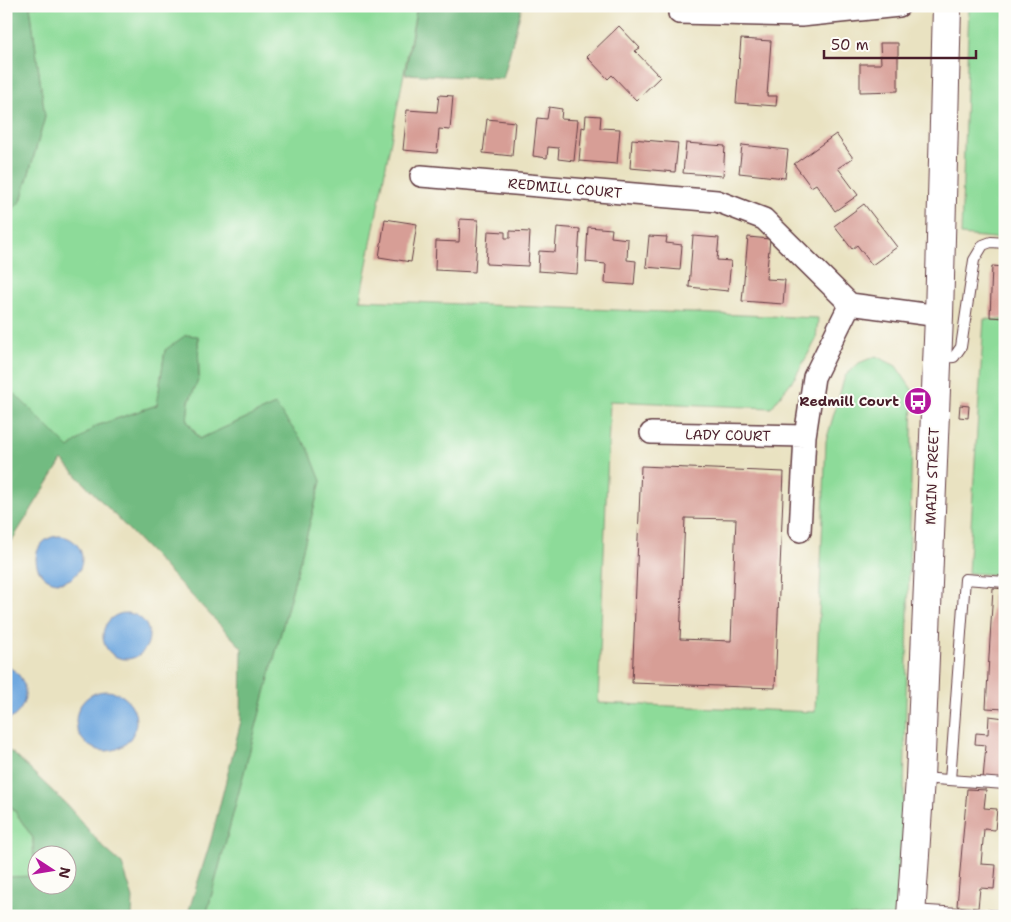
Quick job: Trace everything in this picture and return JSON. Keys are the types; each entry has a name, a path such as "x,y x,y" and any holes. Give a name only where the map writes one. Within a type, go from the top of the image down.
{"main road":[{"name":"MAIN STREET","path":"911,913 920,778 939,316 947,6"}],"street":[{"path":"679,13 801,16 899,6"},
{"name":"REDMILL COURT","path":"421,176 717,201 764,219 850,304"},
{"path":"800,530 804,436 814,377 850,304 939,316"},
{"name":"LADY COURT","path":"650,433 804,436"}],"lane":[{"path":"937,358 954,357 961,347 974,260 983,245 991,242 1005,243"},
{"path":"950,780 965,579 1005,582"},
{"path":"920,778 1005,784"},
{"path":"911,913 1005,916"}],"green space":[{"path":"6,6 30,6 45,117 21,201 6,215"},
{"path":"30,6 417,6 360,300 818,318 816,340 795,377 771,408 610,401 598,703 815,712 826,441 845,376 859,363 876,356 896,366 913,391 902,881 899,916 206,916 321,481 275,405 200,439 187,421 189,402 199,378 198,336 165,350 157,405 96,426 69,448 6,385 6,215 21,201 45,117"},
{"path":"417,6 522,6 503,79 405,74"},
{"path":"969,6 1005,6 1005,239 961,235"},
{"path":"984,319 1005,320 1005,575 968,573"},
{"path":"186,335 198,336 199,378 189,401 187,421 199,439 275,405 308,448 321,481 206,916 193,916 189,910 211,840 241,721 242,648 62,460 6,550 6,385 69,448 96,426 157,405 165,350"},
{"path":"6,749 14,754 67,805 103,847 122,864 133,898 132,916 6,916 6,877 28,876 28,894 78,894 78,844 33,844 33,838 12,807 6,803"},
{"path":"6,803 12,807 33,838 33,844 28,844 28,877 6,877"}],"water":[{"path":"59,536 72,540 78,546 82,559 78,572 72,578 59,582 46,578 40,572 36,559 40,546 46,540"},
{"path":"126,613 139,617 145,623 149,636 145,649 139,655 126,659 113,655 107,649 103,636 107,623 113,617"},
{"path":"6,666 20,677 24,685 25,694 20,710 6,721"},
{"path":"106,691 123,696 131,704 136,721 131,738 123,746 106,751 89,746 81,738 76,721 81,704 89,696"}],"building":[{"path":"619,26 640,48 635,51 660,77 636,100 612,75 608,79 587,57"},
{"path":"741,39 771,41 767,96 777,96 776,106 736,103"},
{"path":"880,43 898,43 898,91 860,92 860,64 881,64"},
{"path":"439,95 453,96 450,130 439,129 437,153 403,150 407,110 437,112"},
{"path":"549,107 562,109 561,119 578,120 574,161 558,159 559,148 548,147 547,158 533,156 537,118 547,119"},
{"path":"586,115 601,116 600,128 620,129 617,164 579,161 582,127 585,128"},
{"path":"487,119 515,122 512,156 483,153"},
{"path":"836,134 853,158 838,168 858,195 835,211 816,184 811,187 794,164"},
{"path":"632,139 678,143 675,172 630,168"},
{"path":"686,143 725,146 723,176 683,173"},
{"path":"742,145 788,150 785,178 739,173"},
{"path":"864,204 897,247 872,265 857,245 852,249 834,226"},
{"path":"385,219 417,224 411,262 379,257"},
{"path":"460,219 478,220 475,272 435,270 436,241 459,242"},
{"path":"557,227 580,229 577,274 538,271 539,251 555,252"},
{"path":"588,227 612,229 611,237 628,239 627,260 636,261 634,285 605,283 606,264 586,262"},
{"path":"488,231 505,232 505,238 510,238 510,231 530,232 528,266 486,264"},
{"path":"649,236 667,237 666,243 682,245 680,270 646,267"},
{"path":"693,236 719,238 717,260 731,261 728,291 689,287"},
{"path":"748,237 770,239 766,279 785,280 783,304 742,301"},
{"path":"992,266 1005,267 1005,318 990,317"},
{"path":"960,405 969,406 968,418 959,417"},
{"path":"641,466 784,472 775,688 632,683","holes":["685,518 736,519 731,641 680,639"]},
{"path":"993,588 1005,589 1005,709 986,708"},
{"path":"989,716 1005,718 1005,758 1002,781 983,779 986,745 975,744 976,733 988,734"},
{"path":"967,789 986,790 984,808 997,809 995,830 984,829 981,864 996,865 994,889 980,888 978,908 957,906"}],"place":[{"name":"Redmill Court","path":"918,401"}]}
